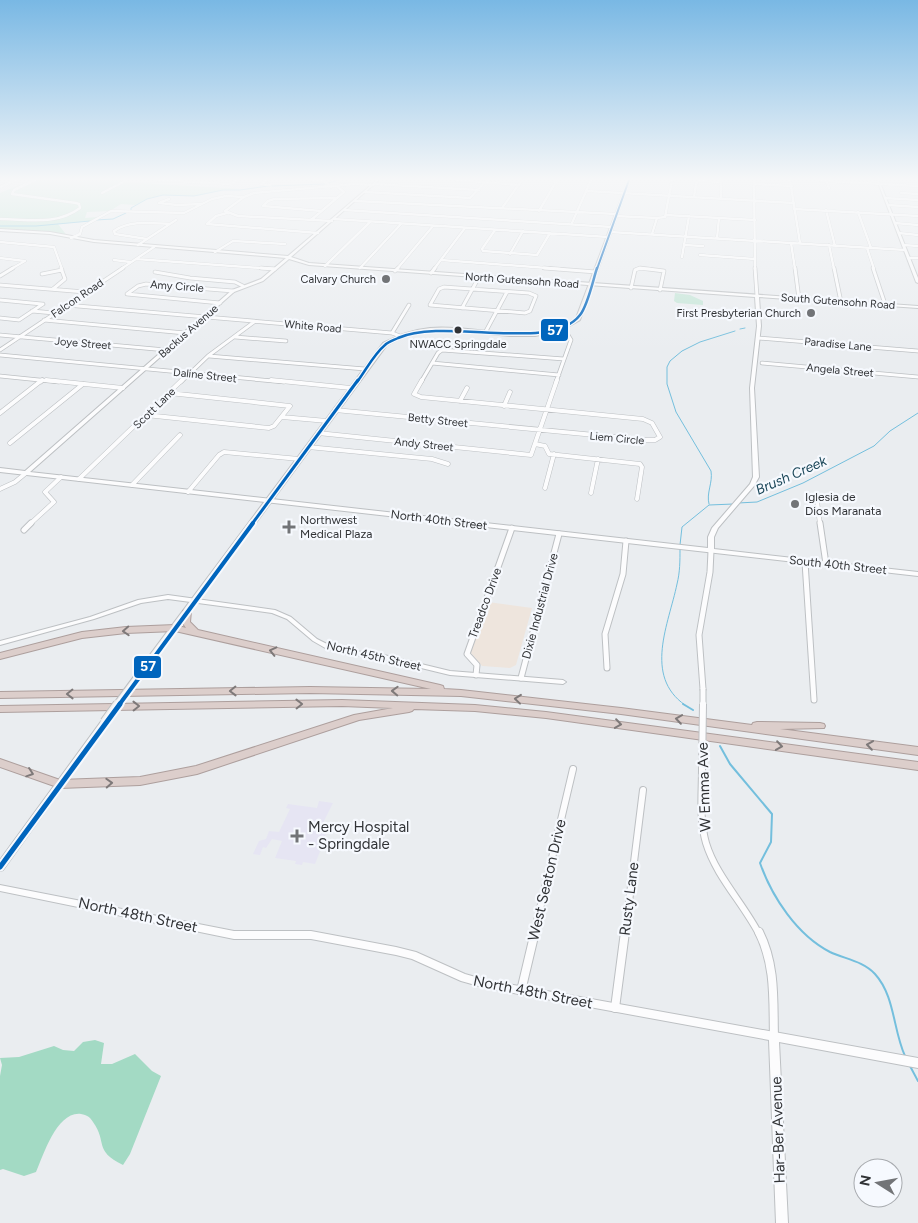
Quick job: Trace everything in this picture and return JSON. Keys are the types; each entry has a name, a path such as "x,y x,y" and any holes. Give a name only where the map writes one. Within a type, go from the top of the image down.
{"highway":[{"path":"187,611 186,622 195,633"},
{"path":"0,656 90,634 175,628 360,672 461,692 568,704 918,751"},
{"path":"0,695 310,690 461,692"},
{"path":"0,708 342,703 442,707 546,715 918,766"},
{"path":"0,763 60,784 114,783 170,776 198,770 358,717 401,710 442,707"},
{"path":"728,725 820,726"}],"main road":[{"path":"0,867 137,678 385,344 400,336 418,331 442,329 530,334 559,329 578,319 608,237"}],"street":[{"path":"66,237 154,247 288,257"},
{"path":"130,237 147,239"},
{"path":"138,245 150,237"},
{"name":"Backus Avenue","path":"0,489 15,482 26,473 234,291 262,280 313,237"},
{"path":"325,266 355,237"},
{"path":"360,268 389,237"},
{"path":"395,271 424,237"},
{"path":"431,274 458,237"},
{"path":"490,237 483,251 533,255 539,254 548,237"},
{"path":"510,254 520,237"},
{"path":"682,257 686,237"},
{"path":"703,237 905,250"},
{"path":"799,237 800,243"},
{"path":"833,237 835,246"},
{"path":"866,237 885,304"},
{"path":"900,237 918,282"},
{"path":"710,551 712,532 756,477 753,393 759,322 754,240"},
{"path":"215,252 226,243 233,241 285,244"},
{"path":"0,242 54,247 65,281 53,289"},
{"path":"791,243 799,299"},
{"path":"684,245 703,246"},
{"path":"829,245 841,302"},
{"path":"903,245 918,246"},
{"name":"Falcon Road","path":"0,350 154,247"},
{"path":"700,255 755,259"},
{"name":"North Gutensohn Road","path":"288,257 298,262 325,266 757,296"},
{"path":"0,258 24,261 0,276"},
{"path":"908,258 918,258"},
{"path":"136,259 274,269"},
{"path":"114,260 131,262"},
{"path":"280,264 288,260 298,262"},
{"path":"441,260 596,272"},
{"path":"631,288 635,270 640,268 664,271 660,290"},
{"path":"42,274 62,270"},
{"path":"155,272 232,282 243,286"},
{"path":"462,308 480,277"},
{"name":"Amy Circle","path":"220,303 128,294 138,286 146,284 234,291"},
{"path":"0,285 86,292"},
{"path":"442,288 472,289 534,294 536,296 530,311 527,313 430,305 442,288"},
{"path":"486,331 507,292"},
{"name":"South Gutensohn Road","path":"757,296 918,306"},
{"path":"0,300 43,304 19,320 0,318"},
{"name":"White Road","path":"66,305 392,333 400,336"},
{"path":"392,333 409,305"},
{"path":"32,311 54,313"},
{"path":"44,320 185,333"},
{"name":"Scott Lane","path":"80,479 208,356 255,321"},
{"path":"559,329 568,335 571,340 535,444 545,446 547,453 640,464 642,467 637,499"},
{"name":"Joye Street","path":"0,335 166,350"},
{"path":"234,336 286,341"},
{"name":"Paradise Lane","path":"758,338 918,351"},
{"path":"548,410 415,396 414,392 442,350 564,359"},
{"name":"Daline Street","path":"0,355 351,388"},
{"path":"208,356 365,369"},
{"path":"432,363 559,375"},
{"name":"Angela Street","path":"762,363 918,377"},
{"path":"0,376 123,388"},
{"path":"0,380 5,376"},
{"path":"0,413 44,380"},
{"path":"10,443 83,384"},
{"path":"460,401 467,388"},
{"path":"504,406 510,392"},
{"path":"146,415 271,428 282,417 289,406 169,393"},
{"name":"Betty Street","path":"335,410 540,431"},
{"name":"Liem Circle","path":"540,431 647,440 655,440 660,437 652,422 646,420 548,410"},
{"path":"282,417 327,421"},
{"name":"Andy Street","path":"318,433 531,455 535,444"},
{"path":"132,485 180,435"},
{"path":"308,447 432,459 448,464"},
{"path":"188,492 224,452 299,459"},
{"path":"545,488 554,454"},
{"path":"591,493 598,459"},
{"name":"North 40th Street","path":"0,470 759,556"},
{"path":"24,530 54,502 45,492 61,477"},
{"path":"817,501 826,564"},
{"name":"Treadco Drive","path":"476,675 477,665 467,654 512,528"},
{"name":"Dixie Industrial Drive","path":"521,678 559,534"},
{"path":"608,668 605,634 623,574 626,542"},
{"name":"W Emma Ave","path":"710,551 710,572 699,635 704,689 703,829 709,850 762,939 769,956 773,988 774,1037"},
{"name":"South 40th Street","path":"759,556 918,574"},
{"path":"805,562 814,700"},
{"name":"North 45th Street","path":"0,643 92,618 140,601 168,597 273,611 289,618 315,640 327,647 399,660 450,673 563,682"},
{"name":"West Seaton Drive","path":"521,991 573,769"},
{"name":"Rusty Lane","path":"615,1008 643,790"},
{"name":"North 48th Street","path":"0,888 234,934 311,935 396,951 420,958 464,978 521,991 916,1062"},
{"name":"Har-Ber Avenue","path":"774,1037 782,1223"}],"shaded area":[{"path":"488,602 532,608 516,665 510,668 482,666 470,652"},
{"name":"Mercy Hospital - Springdale","path":"319,801 333,803 321,827 329,829 321,843 323,844 315,864 303,862 302,865 295,864 296,861 275,858 282,841 272,839 266,848 263,847 260,855 253,854 259,841 266,839 269,831 279,832 290,809 286,808 288,804 317,808"}],"green space":[{"path":"675,293 690,295 703,301 703,305 677,303 674,301"},
{"path":"95,1040 104,1043 101,1064 112,1064 135,1054 152,1071 161,1076 130,1154 123,1165 108,1155 102,1146 100,1135 92,1120 88,1116 81,1114 65,1119 58,1126 47,1145 36,1172 24,1176 3,1169 0,1170 0,1076 2,1065 0,1058 19,1057 54,1046 63,1050 74,1051 83,1042"}],"waterway":[{"path":"740,329 745,328"},
{"path":"709,504 711,471 676,412 667,384 667,367 670,361 682,351 700,342 735,331"},
{"name":"Brush Creek","path":"738,503 757,502 803,483 874,446 890,431 918,413"},
{"name":"Brush Creek","path":"680,545 682,527 709,505 734,504"},
{"name":"Brush Creek","path":"680,549 679,575 665,632 662,664 665,679 672,693 685,705"},
{"name":"Brush Creek","path":"683,704 693,710"},
{"name":"Brush Creek","path":"720,746 730,764 772,814 771,842 760,863 771,889 787,914 818,945 830,952 859,963 875,974 886,992 905,1056"},
{"name":"Brush Creek","path":"910,1066 918,1081"}],"transit line":[{"name":"57","path":"0,867 385,344 406,334 432,331 462,330 521,333 547,332 568,326 581,314 609,237"}],"place":[{"name":"Calvary Church","path":"386,279"},
{"name":"First Presbyterian Church","path":"811,313"},
{"name":"NWACC Springdale","path":"458,330"},
{"name":"Iglesia de Dios Maranata","path":"795,504"},
{"name":"Northwest Medical Plaza","path":"289,527"},
{"name":"Mercy Hospital - Springdale","path":"297,836"}]}
